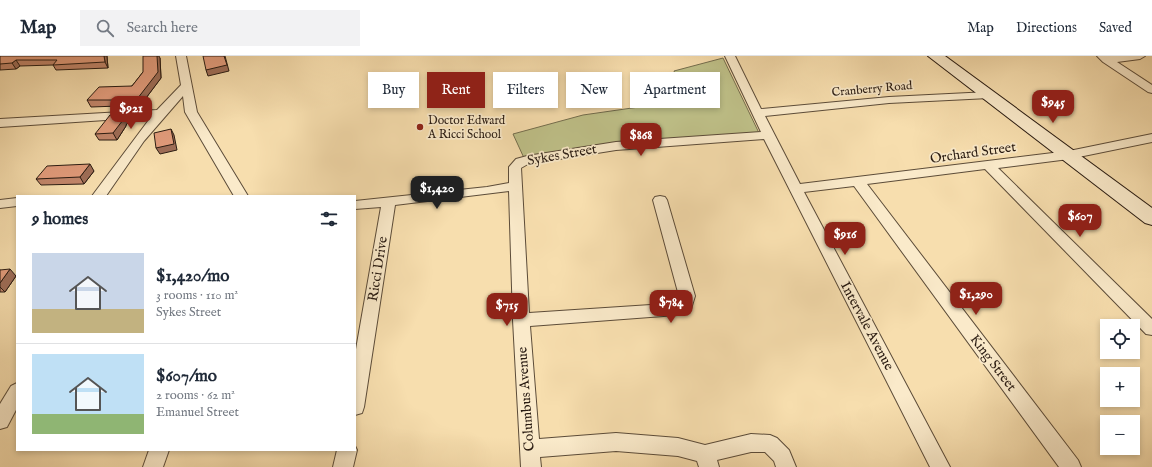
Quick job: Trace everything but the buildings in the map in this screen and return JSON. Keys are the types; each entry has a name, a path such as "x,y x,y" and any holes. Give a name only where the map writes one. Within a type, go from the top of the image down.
{"street":[{"path":"182,56 191,112 240,195"},
{"name":"Intervale Avenue","path":"730,56 757,113 797,189 841,279 940,467"},
{"path":"935,56 1152,218"},
{"path":"1104,58 1140,56"},
{"path":"1104,58 1152,90"},
{"path":"99,195 147,128 187,85"},
{"name":"Cranberry Road","path":"757,113 881,101 989,95"},
{"path":"0,123 160,113"},
{"name":"Sykes Street","path":"516,186 515,167 520,162 527,160 616,146 768,135"},
{"name":"Orchard Street","path":"797,189 1069,155 1152,138"},
{"path":"988,166 1146,314 1152,329"},
{"name":"King Street","path":"858,182 1071,467"},
{"path":"356,205 487,191 516,186"},
{"name":"Columbus Avenue","path":"516,186 521,320 531,458"},
{"path":"521,320 677,309 685,305 687,296 660,200"},
{"path":"0,204 16,202"},
{"name":"Ricci Drive","path":"356,401 388,202"},
{"path":"0,421 16,393"},
{"path":"531,458 616,442 678,447 707,461 751,443 764,443 775,448 782,456 786,467"},
{"path":"153,467 159,451"},
{"path":"343,467 347,451"}],"green space":[{"path":"723,58 759,133 619,142 524,158 513,134 583,115 632,108 720,108 720,72 674,71"}],"place":[{"name":"Doctor Edward A Ricci School","path":"420,127"}]}
